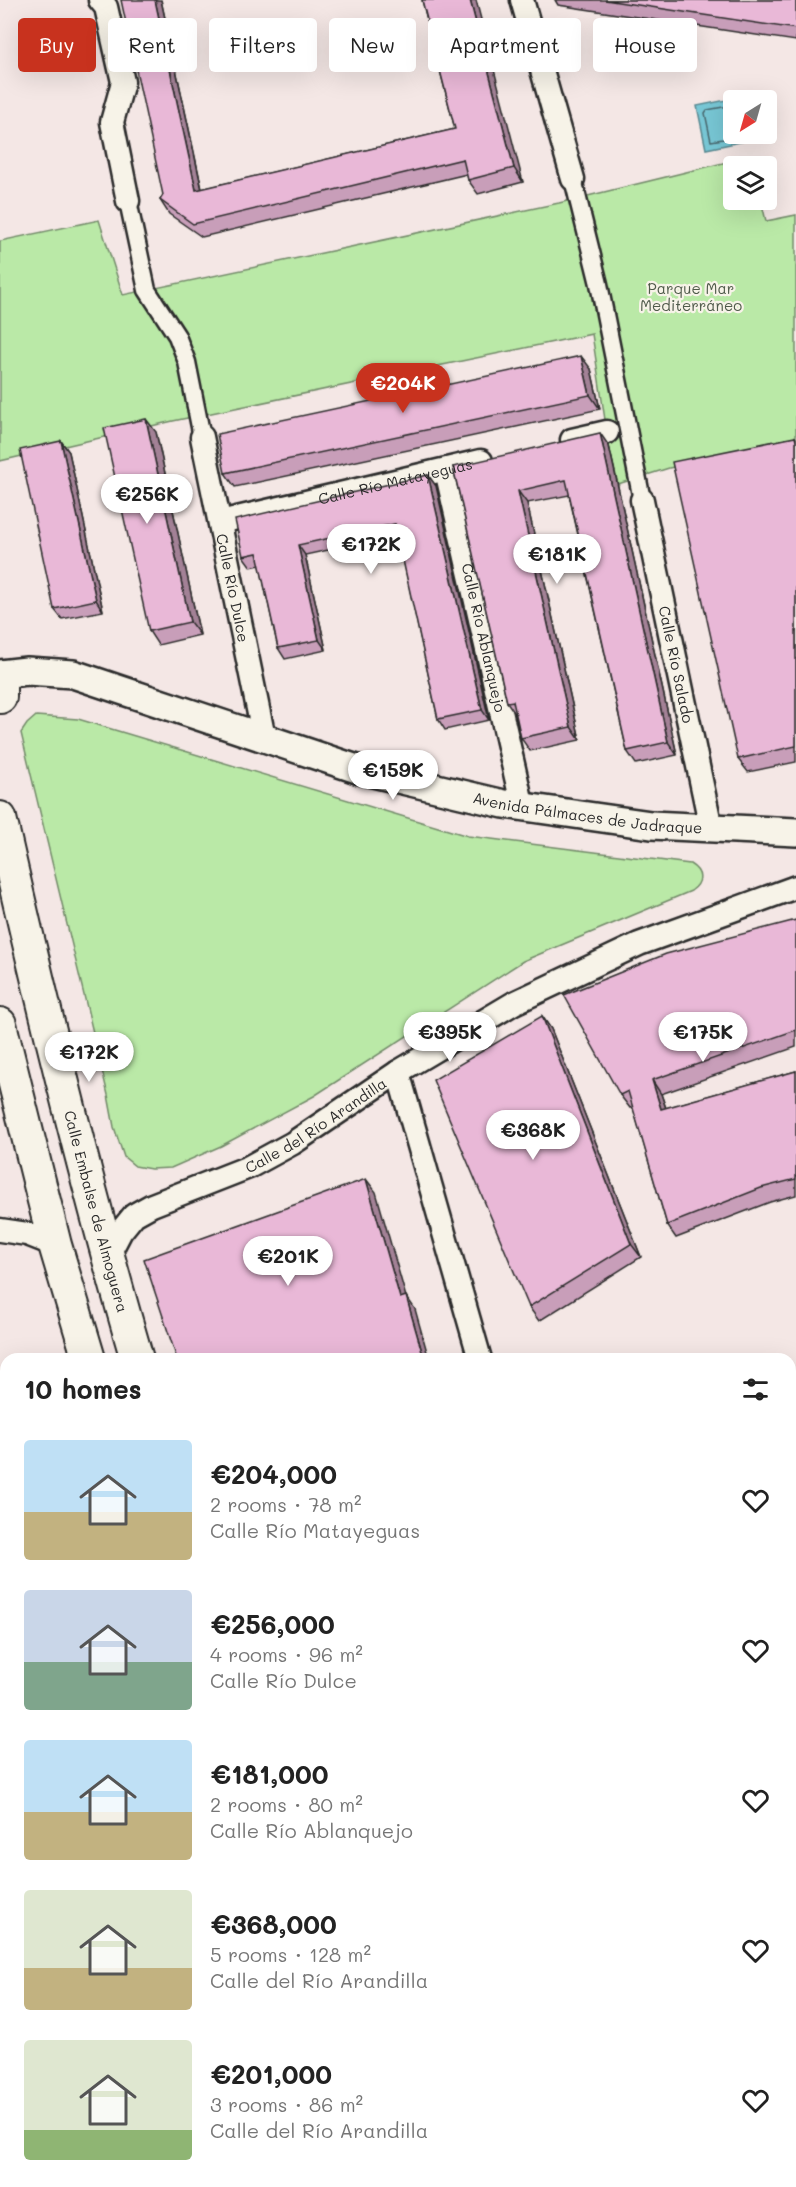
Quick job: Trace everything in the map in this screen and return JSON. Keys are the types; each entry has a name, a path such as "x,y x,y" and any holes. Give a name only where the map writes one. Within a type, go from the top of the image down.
{"main road":[{"path":"0,683 0,697"},
{"name":"Calle Embalse de Almoguera","path":"0,818 32,960 109,1254 113,1277 135,1353"},
{"path":"0,1024 55,1245 87,1353"}],"street":[{"path":"100,0 106,7 123,82 112,122 147,290 177,336 187,362 202,437"},
{"path":"522,0 573,179 599,284 617,430 642,500"},
{"path":"549,445 617,430"},
{"name":"Calle Río Dulce","path":"202,437 264,738"},
{"name":"Calle Río Matayeguas","path":"220,522 504,456"},
{"name":"Calle Río Ablanquejo","path":"446,470 523,808"},
{"name":"Calle Río Salado","path":"642,500 711,828"},
{"name":"Avenida Pálmaces de Jadraque","path":"0,674 27,671 73,674 360,770 523,808 651,825 796,832"},
{"name":"Calle del Río Arandilla","path":"109,1254 121,1231 134,1215 152,1205 249,1167 293,1143 398,1072 506,1008 639,944 796,887"},
{"path":"398,1072 478,1353"},
{"path":"0,1230 27,1234 55,1245"}],"green space":[{"name":"Parque Mar Mediterráneo","path":"723,163 723,210 763,210 766,221 796,215 796,442 669,468 618,484 609,446 592,334 173,421 0,461 0,241 99,220 123,295 559,203"},
{"path":"36,716 78,719 468,836 690,864 697,870 700,878 698,885 691,891 523,961 314,1096 221,1146 171,1168 151,1169 135,1166 124,1157 114,1127 21,733"}],"water":[{"path":"723,101 723,144 730,144 706,149 697,106"}],"building":[{"path":"121,0 155,0 159,18 125,18"},
{"path":"422,0 470,0 475,18 428,18 428,23"},
{"path":"605,0 796,0 796,29"},
{"path":"137,72 171,72 196,190 455,129 440,72 489,72 514,168 468,180 463,159 193,224 160,200 163,195"},
{"path":"581,356 590,395 225,473 217,434"},
{"path":"146,419 190,622 149,631 104,428"},
{"path":"600,433 668,742 627,751 566,480 518,491 571,727 521,738 513,701 507,702 453,467"},
{"path":"795,437 796,746 738,759 672,462"},
{"path":"61,441 96,600 54,609 20,450"},
{"path":"428,475 482,710 438,719 395,524 298,545 319,640 278,648 257,553 243,556 235,520"},
{"path":"796,920 796,1030 652,1080 661,1109 796,1071 796,1179 761,1188 667,1225 628,1091 620,1095 564,995 666,954"},
{"path":"542,1016 631,1244 529,1307 433,1080"},
{"path":"366,1179 400,1298 406,1296 422,1353 175,1353 144,1259"}]}
